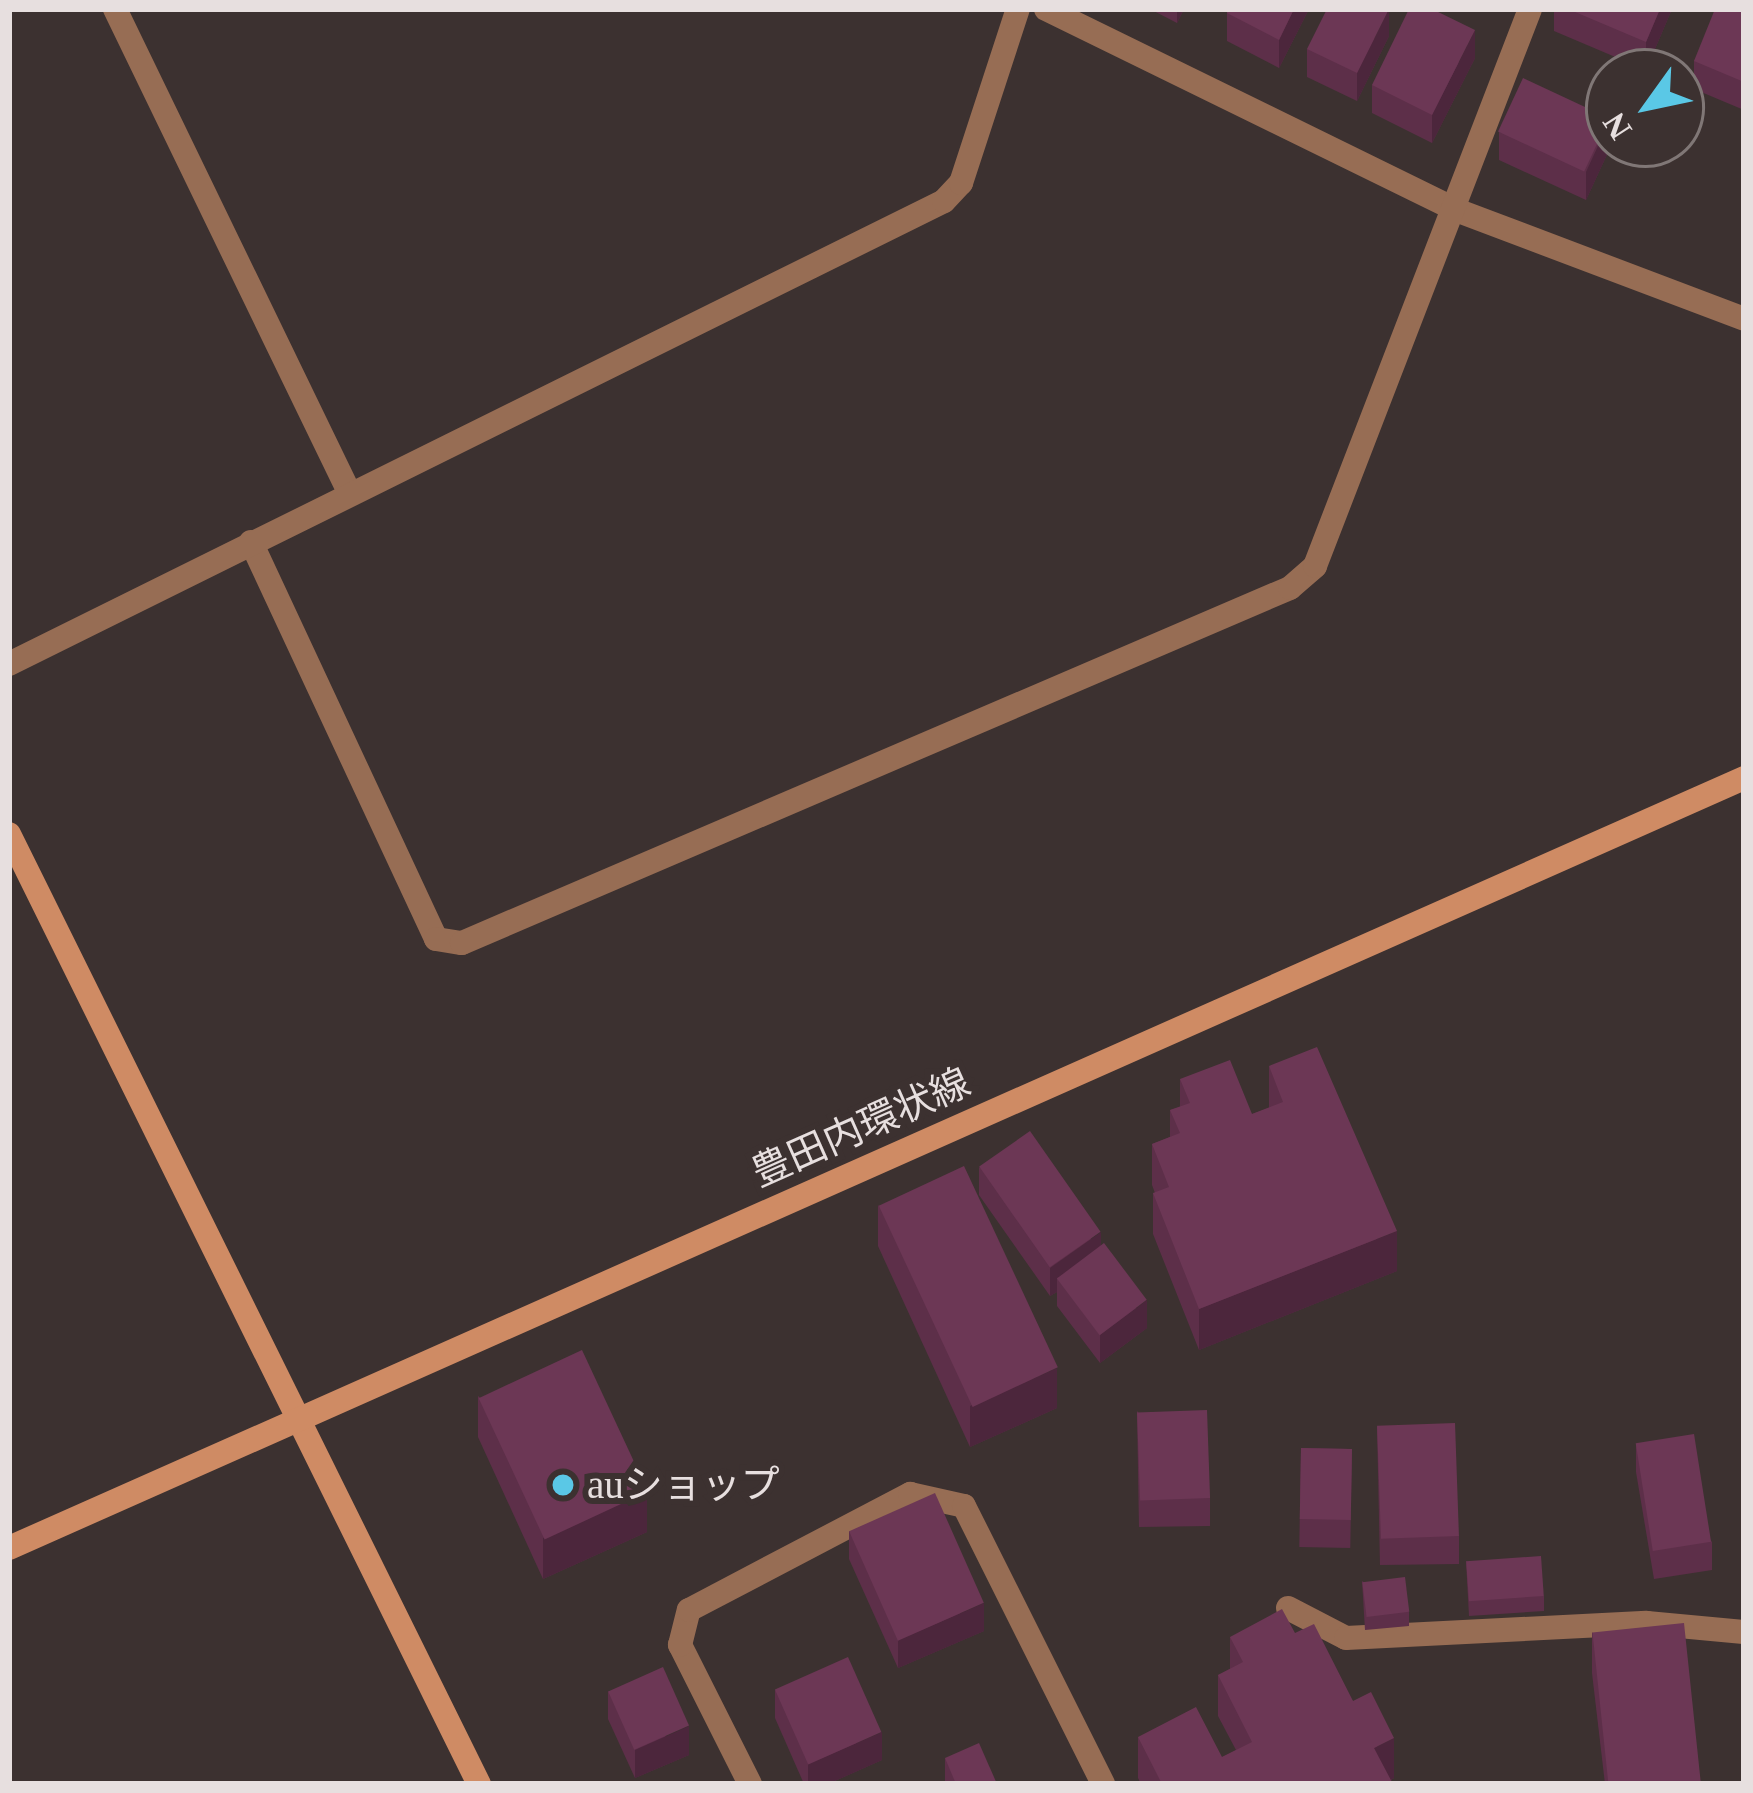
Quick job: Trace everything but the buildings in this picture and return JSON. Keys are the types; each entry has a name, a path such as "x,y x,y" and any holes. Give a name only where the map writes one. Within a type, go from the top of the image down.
{"street":[{"path":"115,9 350,494"},
{"path":"9,664 944,201 961,183 1018,9"},
{"path":"1046,9 1456,210 1744,319"},
{"path":"251,542 436,939 461,943 1290,588 1315,566 1530,9"},
{"name":"豊田内環状線","path":"9,1548 301,1414 1744,778"},
{"path":"9,834 301,1414 479,1784"},
{"path":"750,1784 680,1645 689,1610 910,1494 964,1506 1103,1784"},
{"path":"1288,1608 1346,1638 1647,1623 1744,1632"}],"place":[{"name":"auショップ","path":"563,1485"}]}
